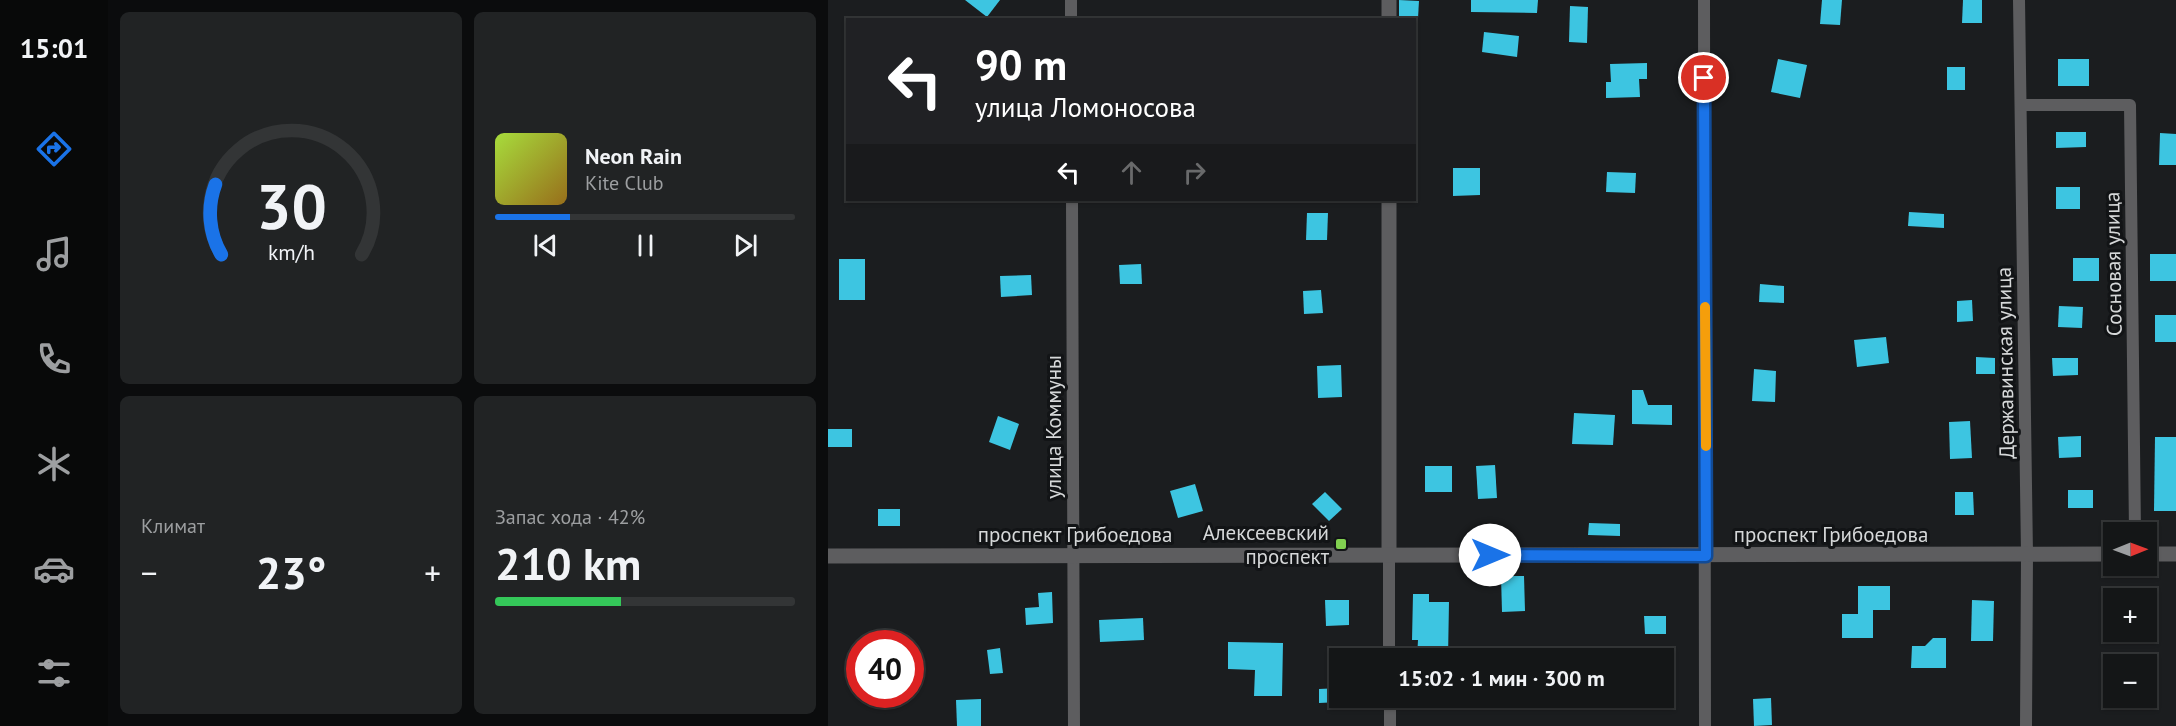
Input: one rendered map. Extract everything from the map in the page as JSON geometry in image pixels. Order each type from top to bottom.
[{"type":"street","points":[[1071,0],[1071,18]]},
{"type":"street","points":[[1389,0],[1389,18]]},
{"type":"street","points":[[1704,0],[1705,726]]},
{"type":"street","name":"Державинская улица","points":[[2019,0],[2027,555],[2026,726]]},
{"type":"street","name":"Сосновая улица","points":[[2021,105],[2130,105],[2135,522]]},
{"type":"street","name":"улица Коммуны","points":[[1072,201],[1074,726]]},
{"type":"street","points":[[1389,201],[1389,648]]},
{"type":"street","name":"проспект Грибоедова","points":[[828,556],[2103,554]]},
{"type":"street","points":[[2157,554],[2176,554]]},
{"type":"street","points":[[1390,708],[1390,726]]},
{"type":"building","points":[[965,0],[1000,0],[987,17]]},
{"type":"building","points":[[1399,0],[1419,1],[1418,18],[1399,17]]},
{"type":"building","points":[[1471,0],[1538,0],[1537,13],[1471,12]]},
{"type":"building","points":[[1822,0],[1842,0],[1840,25],[1820,24]]},
{"type":"building","points":[[1963,0],[1982,0],[1982,23],[1962,23]]},
{"type":"building","points":[[1570,6],[1588,7],[1587,43],[1569,42]]},
{"type":"building","points":[[1484,32],[1519,36],[1517,57],[1482,52]]},
{"type":"building","points":[[1778,59],[1807,65],[1800,98],[1771,92]]},
{"type":"building","points":[[2058,59],[2089,59],[2089,86],[2058,86]]},
{"type":"building","points":[[1647,63],[1647,79],[1639,79],[1640,97],[1606,98],[1606,82],[1611,82],[1610,64]]},
{"type":"building","points":[[1947,67],[1965,67],[1965,90],[1947,90]]},
{"type":"building","points":[[2056,132],[2086,132],[2086,147],[2056,148]]},
{"type":"building","points":[[2160,133],[2176,134],[2176,165],[2159,165]]},
{"type":"building","points":[[1453,168],[1480,168],[1480,195],[1453,196]]},
{"type":"building","points":[[1607,172],[1636,173],[1635,193],[1606,192]]},
{"type":"building","points":[[2056,187],[2080,187],[2080,209],[2056,209]]},
{"type":"building","points":[[1909,212],[1944,214],[1944,228],[1908,226]]},
{"type":"building","points":[[1307,213],[1328,213],[1327,240],[1306,240]]},
{"type":"building","points":[[2150,254],[2176,254],[2176,281],[2150,281]]},
{"type":"building","points":[[2073,258],[2099,258],[2099,281],[2073,281]]},
{"type":"building","points":[[839,259],[865,259],[865,300],[839,300]]},
{"type":"building","points":[[1141,264],[1142,284],[1120,284],[1119,265]]},
{"type":"building","points":[[1031,275],[1032,295],[1001,297],[1000,276]]},
{"type":"building","points":[[1760,284],[1784,286],[1784,303],[1759,302]]},
{"type":"building","points":[[1321,290],[1323,313],[1304,314],[1303,291]]},
{"type":"building","points":[[1972,300],[1973,321],[1957,322],[1957,301]]},
{"type":"building","points":[[2059,306],[2083,307],[2082,328],[2058,327]]},
{"type":"building","points":[[2155,315],[2176,315],[2176,342],[2155,342]]},
{"type":"building","points":[[1886,337],[1889,363],[1857,367],[1854,340]]},
{"type":"building","points":[[1976,357],[1995,358],[1995,374],[1976,374]]},
{"type":"building","points":[[2052,358],[2078,358],[2078,375],[2053,376]]},
{"type":"building","points":[[1341,365],[1342,397],[1318,398],[1317,366]]},
{"type":"building","points":[[1754,369],[1776,371],[1775,402],[1752,401]]},
{"type":"building","points":[[1632,390],[1643,390],[1648,405],[1672,405],[1672,425],[1632,424]]},
{"type":"building","points":[[1574,413],[1615,415],[1613,445],[1572,444]]},
{"type":"building","points":[[998,416],[1019,424],[1010,450],[989,442]]},
{"type":"building","points":[[1970,421],[1972,458],[1950,459],[1949,422]]},
{"type":"building","points":[[828,429],[852,429],[852,447],[828,447]]},
{"type":"building","points":[[2081,436],[2081,457],[2059,458],[2058,437]]},
{"type":"building","points":[[2155,437],[2176,437],[2176,511],[2154,511]]},
{"type":"building","points":[[1495,465],[1497,498],[1478,499],[1476,466]]},
{"type":"building","points":[[1425,466],[1452,466],[1452,492],[1425,492]]},
{"type":"building","points":[[1195,484],[1203,511],[1178,518],[1170,491]]},
{"type":"building","points":[[2068,490],[2093,490],[2093,508],[2068,508]]},
{"type":"building","points":[[1325,492],[1342,509],[1329,521],[1312,504]]},
{"type":"building","points":[[1955,492],[1973,492],[1974,515],[1955,515]]},
{"type":"building","points":[[878,509],[900,509],[900,526],[878,526]]},
{"type":"building","points":[[1589,523],[1620,524],[1620,536],[1588,535]]},
{"type":"building","points":[[1501,576],[1524,576],[1525,611],[1502,612]]},
{"type":"building","points":[[1858,586],[1890,586],[1890,610],[1873,610],[1873,638],[1842,638],[1842,614],[1858,614]]},
{"type":"building","points":[[1052,592],[1053,623],[1026,625],[1025,608],[1039,607],[1038,593]]},
{"type":"building","points":[[1413,594],[1429,594],[1429,602],[1449,602],[1448,648],[1418,648],[1418,640],[1412,640]]},
{"type":"building","points":[[1325,600],[1349,600],[1349,625],[1326,626]]},
{"type":"building","points":[[1972,600],[1994,601],[1993,641],[1971,641]]},
{"type":"building","points":[[1644,616],[1666,616],[1666,634],[1645,634]]},
{"type":"building","points":[[1143,618],[1144,640],[1100,642],[1099,620]]},
{"type":"building","points":[[1933,638],[1946,638],[1946,668],[1911,668],[1912,646],[1925,646]]},
{"type":"building","points":[[1228,642],[1283,643],[1282,696],[1254,696],[1255,670],[1228,669]]},
{"type":"building","points":[[1000,648],[1003,673],[990,674],[987,650]]},
{"type":"building","points":[[1319,689],[1329,689],[1329,703],[1319,703]]},
{"type":"building","points":[[1771,698],[1772,725],[1754,726],[1753,699]]},
{"type":"building","points":[[981,699],[981,726],[957,726],[956,700]]},
{"type":"slow traffic","points":[[1705,307],[1706,446]]},
{"type":"place","name":"Алексеевский проспект","points":[[1341,544]]},
{"type":"route","points":[[1490,555],[1706,556],[1704,78]]}]
